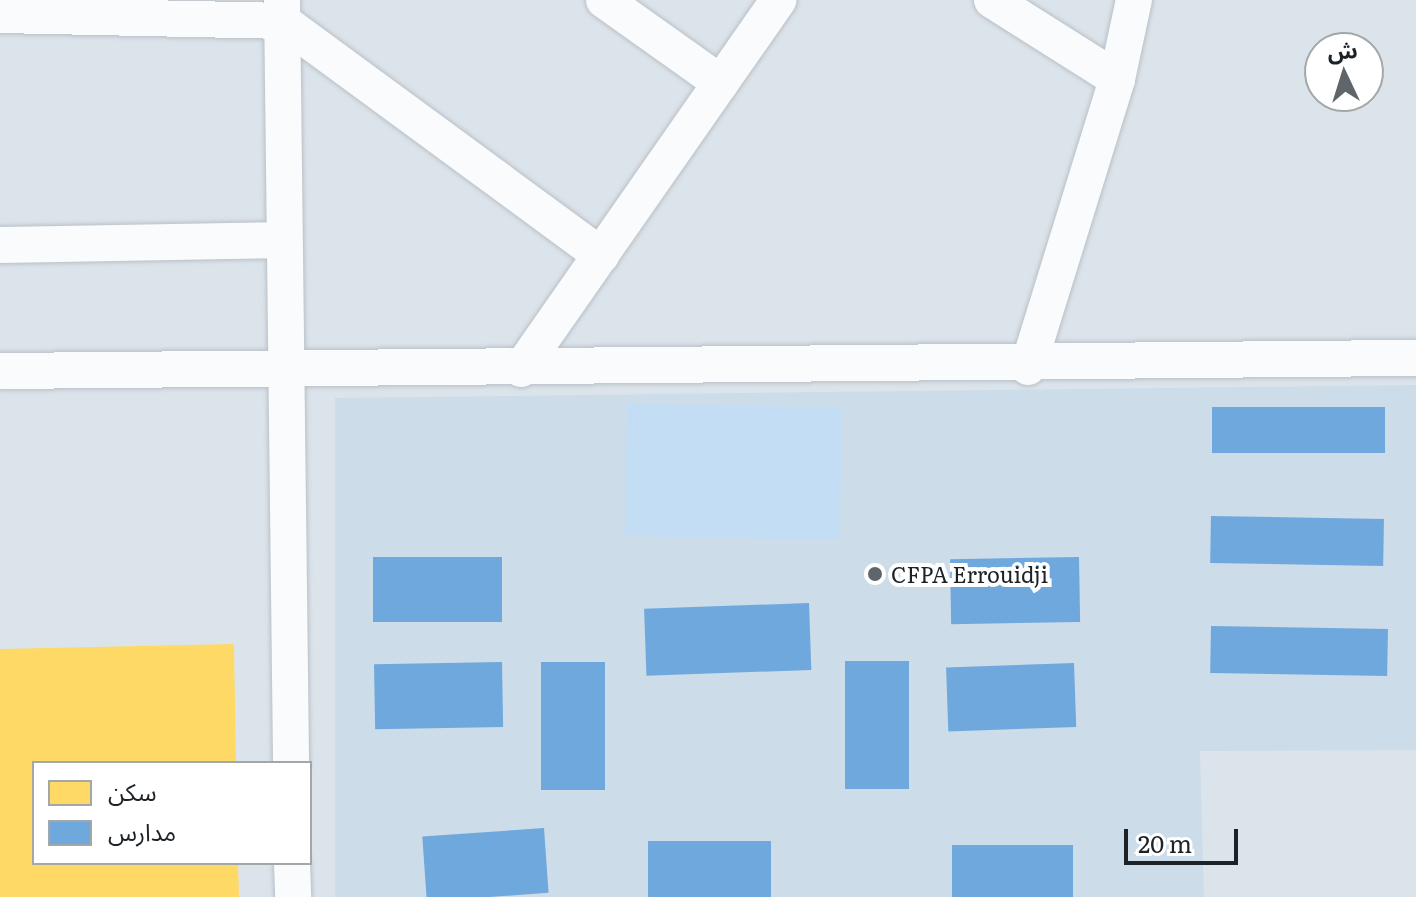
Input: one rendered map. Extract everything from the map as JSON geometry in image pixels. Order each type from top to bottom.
[{"type":"street","points":[[604,0],[721,83]]},
{"type":"street","points":[[521,369],[778,0]]},
{"type":"street","points":[[992,0],[1117,79]]},
{"type":"street","points":[[1028,367],[1117,79],[1134,0]]},
{"type":"street","points":[[0,15],[282,11],[601,255]]},
{"type":"street","points":[[282,11],[283,364],[291,761]]},
{"type":"street","points":[[0,245],[283,240]]},
{"type":"street","points":[[0,371],[283,364],[521,369],[1028,367],[1416,358]]},
{"type":"street","points":[[292,865],[293,897]]},
{"type":"shaded area","name":"CFPA Errouidji","points":[[1416,385],[1416,750],[1200,751],[1204,897],[335,897],[335,398]]},
{"type":"shaded area","points":[[627,404],[842,408],[840,540],[625,536]]},
{"type":"building: سكن","points":[[234,644],[236,761],[32,761],[32,865],[238,865],[239,897],[0,897],[0,649]]},
{"type":"building: مدارس","points":[[1212,407],[1385,407],[1385,453],[1212,453]]},
{"type":"building: مدارس","points":[[1211,516],[1384,519],[1383,566],[1210,563]]},
{"type":"building: مدارس","points":[[373,557],[502,557],[502,622],[373,622]]},
{"type":"building: مدارس","points":[[1079,557],[1080,622],[951,624],[950,559]]},
{"type":"building: مدارس","points":[[809,603],[811,670],[646,676],[644,609]]},
{"type":"building: مدارس","points":[[1211,626],[1388,629],[1387,676],[1210,673]]},
{"type":"building: مدارس","points":[[845,661],[909,661],[909,789],[845,789]]},
{"type":"building: مدارس","points":[[502,662],[503,727],[375,729],[374,664]]},
{"type":"building: مدارس","points":[[541,662],[605,662],[605,790],[541,790]]},
{"type":"building: مدارس","points":[[1074,663],[1076,727],[948,731],[946,667]]},
{"type":"building: مدارس","points":[[544,828],[549,893],[427,897],[422,837]]},
{"type":"building: مدارس","points":[[648,841],[771,841],[771,897],[648,897]]},
{"type":"building: مدارس","points":[[952,845],[1073,845],[1073,897],[952,897]]},
{"type":"place","name":"CFPA Errouidji","points":[[875,574]]}]
